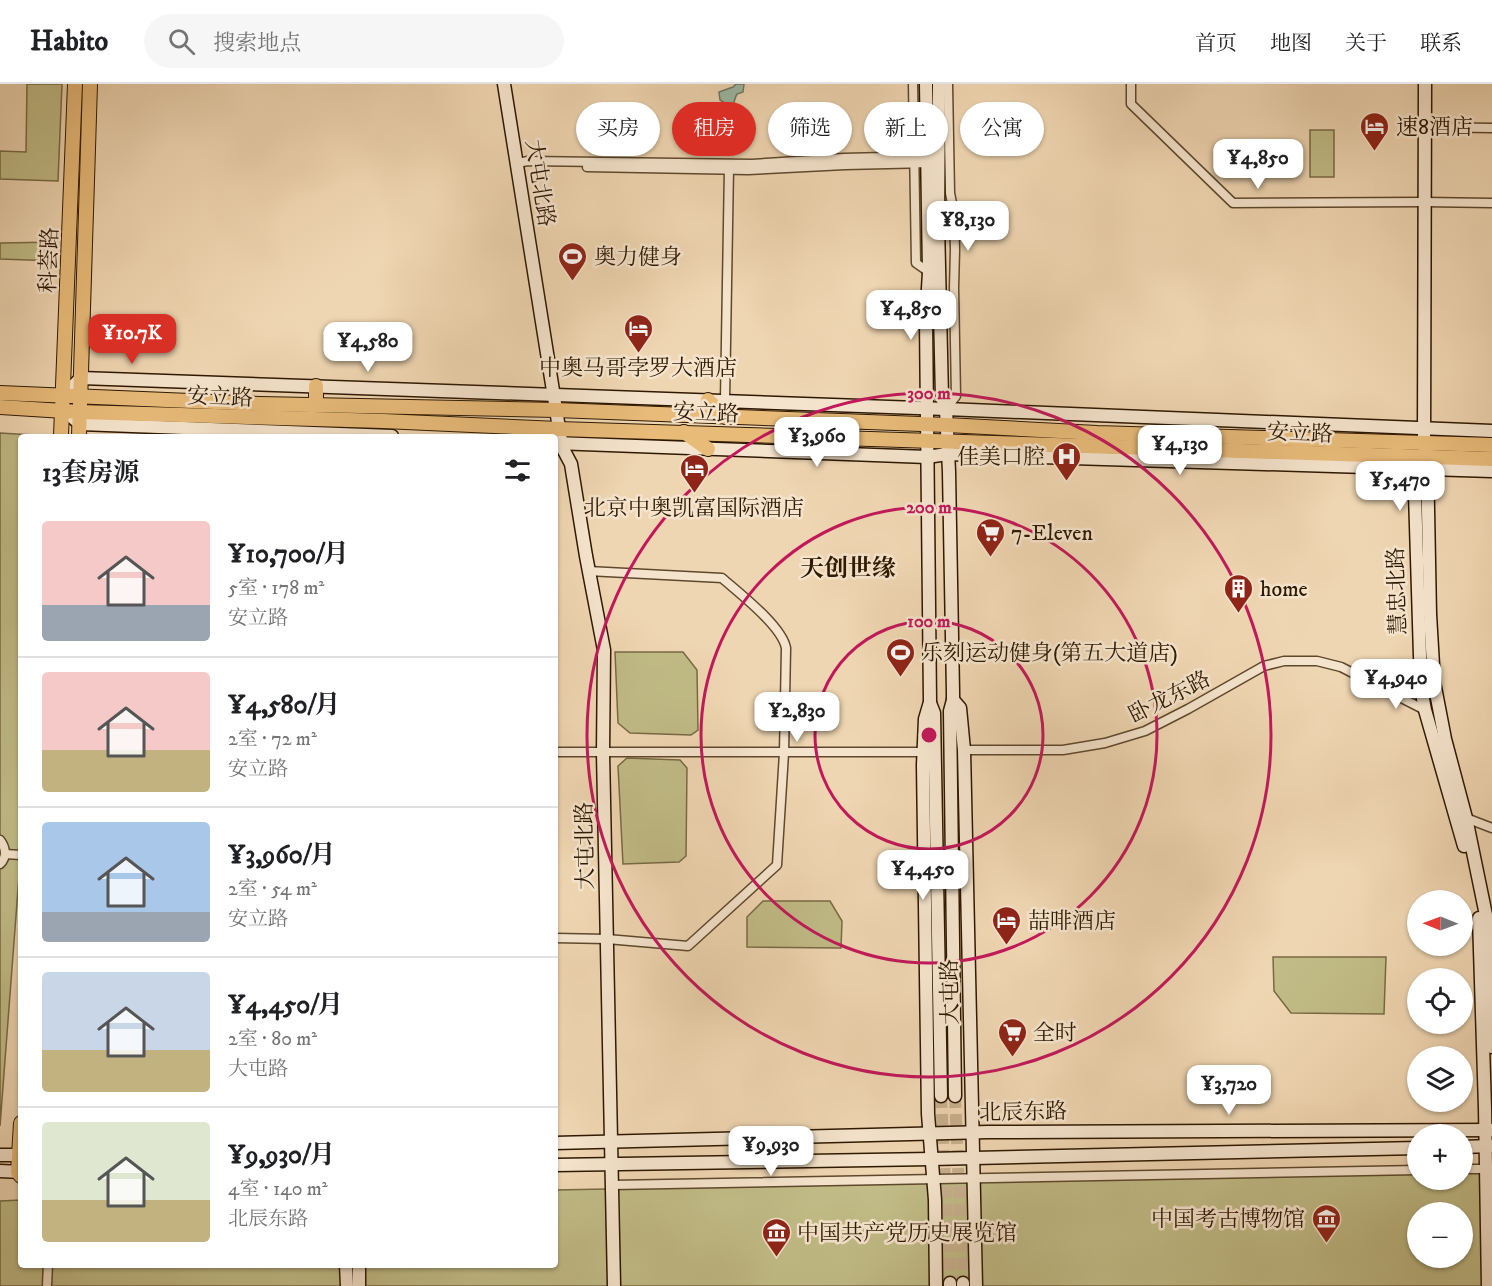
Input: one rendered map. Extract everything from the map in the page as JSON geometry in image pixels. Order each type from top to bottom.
[{"type":"main road","name":"科荟路","points":[[62,434],[75,84]]},
{"type":"main road","name":"科荟路","points":[[80,424],[90,84]]},
{"type":"main road","points":[[316,386],[316,405]]},
{"type":"main road","name":"安立路","points":[[0,393],[316,405],[556,410],[1097,433],[1424,436],[1492,445]]},
{"type":"main road","points":[[708,400],[726,417]]},
{"type":"main road","name":"安立路","points":[[0,407],[63,409],[80,424],[383,421],[559,429],[927,440],[947,447],[1421,463],[1492,459]]},
{"type":"main road","points":[[684,432],[708,449]]},
{"type":"street","name":"大屯北路","points":[[504,84],[554,395],[559,429],[558,443],[571,464],[588,571],[604,650],[603,753],[614,1286]]},
{"type":"street","points":[[913,84],[916,263],[929,272]]},
{"type":"street","name":"大屯路","points":[[926,84],[938,224],[942,397],[946,409],[950,472],[953,700],[950,721],[955,1096]]},
{"type":"street","name":"大屯路","points":[[936,1286],[933,1180],[929,1133],[923,752],[925,719],[930,702],[926,321],[932,161],[939,84]]},
{"type":"street","points":[[946,409],[956,396],[954,213],[950,193],[948,84]]},
{"type":"street","points":[[1131,84],[1131,104],[1233,203],[1492,203]]},
{"type":"street","points":[[1425,84],[1424,436],[1421,463],[1492,471]]},
{"type":"street","points":[[1425,127],[1492,128]]},
{"type":"street","points":[[517,163],[528,166],[730,166],[932,161]]},
{"type":"street","points":[[725,400],[730,166]]},
{"type":"street","points":[[64,395],[81,378]]},
{"type":"street","name":"安立路","points":[[81,378],[927,408],[1424,436]]},
{"type":"street","name":"安立路","points":[[80,424],[340,434]]},
{"type":"street","points":[[1424,436],[1492,431]]},
{"type":"street","name":"安立路","points":[[558,443],[927,457],[947,447]]},
{"type":"street","name":"慧忠北路","points":[[1421,463],[1421,688],[1425,710],[1463,841],[1478,917],[1489,1130],[1488,1286]]},
{"type":"street","name":"慧忠北路","points":[[1421,463],[1434,682],[1444,738],[1490,920],[1492,1047]]},
{"type":"street","points":[[558,938],[607,939],[688,946],[777,865],[784,753],[785,640],[782,635],[722,578],[588,571]]},
{"type":"street","name":"卧龙东路","points":[[964,750],[1063,750],[1105,743],[1145,731],[1264,666],[1284,661],[1317,661],[1336,665],[1352,671],[1425,710]]},
{"type":"street","name":"卧龙东路","points":[[1380,686],[1396,691],[1421,688]]},
{"type":"street","name":"大屯路","points":[[953,700],[960,708],[964,750],[976,1286]]},
{"type":"street","name":"大屯路","points":[[930,702],[934,713],[941,1096]]},
{"type":"street","points":[[558,752],[923,752]]},
{"type":"street","points":[[1466,818],[1492,828]]},
{"type":"street","points":[[0,840],[5,854],[0,864]]},
{"type":"street","points":[[5,854],[18,855]]},
{"type":"street","name":"北辰东路","points":[[558,1143],[972,1132],[1489,1130]]},
{"type":"street","points":[[1473,1147],[1488,1146]]},
{"type":"street","name":"北辰东路","points":[[558,1165],[1407,1148]]},
{"type":"street","points":[[0,1155],[18,1155]]},
{"type":"street","points":[[1473,1169],[1489,1169]]},
{"type":"street","points":[[612,1185],[1407,1170]]},
{"type":"street","points":[[0,1171],[18,1173]]},
{"type":"street","points":[[47,1286],[48,1268]]},
{"type":"street","points":[[346,1268],[347,1286]]},
{"type":"street","points":[[359,1268],[359,1286]]},
{"type":"shaded area","points":[[27,84],[62,84],[58,181],[0,179],[0,151],[26,152]]},
{"type":"shaded area","points":[[736,84],[744,84],[743,92],[737,94],[734,102],[720,100],[719,92]]},
{"type":"shaded area","points":[[1310,130],[1334,130],[1334,177],[1310,177]]},
{"type":"shaded area","points":[[57,242],[56,261],[0,259],[0,243]]},
{"type":"shaded area","points":[[0,433],[18,434],[18,889],[0,1126]]},
{"type":"shaded area","points":[[615,652],[683,652],[697,670],[698,730],[691,735],[630,733],[618,723]]},
{"type":"shaded area","points":[[627,758],[680,760],[687,768],[686,856],[679,862],[623,864],[618,766]]},
{"type":"shaded area","points":[[763,901],[830,901],[842,921],[841,948],[747,947],[747,917]]},
{"type":"shaded area","points":[[1273,957],[1386,957],[1384,1014],[1291,1013],[1274,991]]},
{"type":"shaded area","points":[[1492,1171],[1492,1286],[0,1286],[0,1201],[18,1200],[18,1268],[558,1268],[558,1190],[1407,1173],[1407,1190],[1473,1190],[1473,1172]]},
{"type":"tunnel","points":[[941,1096],[950,1283]]},
{"type":"tunnel","points":[[955,1096],[963,1283]]},
{"type":"place","name":"速8酒店","points":[[1375,152]]},
{"type":"place","name":"奥力健身","points":[[573,282]]},
{"type":"place","name":"中奥马哥孛罗大酒店","points":[[638,354]]},
{"type":"place","name":"佳美口腔","points":[[1066,482]]},
{"type":"place","name":"北京中奥凯富国际酒店","points":[[694,494]]},
{"type":"place","name":"7-Eleven","points":[[990,558]]},
{"type":"place","name":"home","points":[[1239,614]]},
{"type":"place","name":"乐刻运动健身(第五大道店)","points":[[900,678]]},
{"type":"place","name":"喆啡酒店","points":[[1007,946]]},
{"type":"place","name":"全时","points":[[1012,1058]]},
{"type":"place","name":"中国考古博物馆","points":[[1326,1244]]},
{"type":"place","name":"中国共产党历史展览馆","points":[[776,1258]]},
{"type":"district","name":"天创世缘","points":[[848,568]]}]
